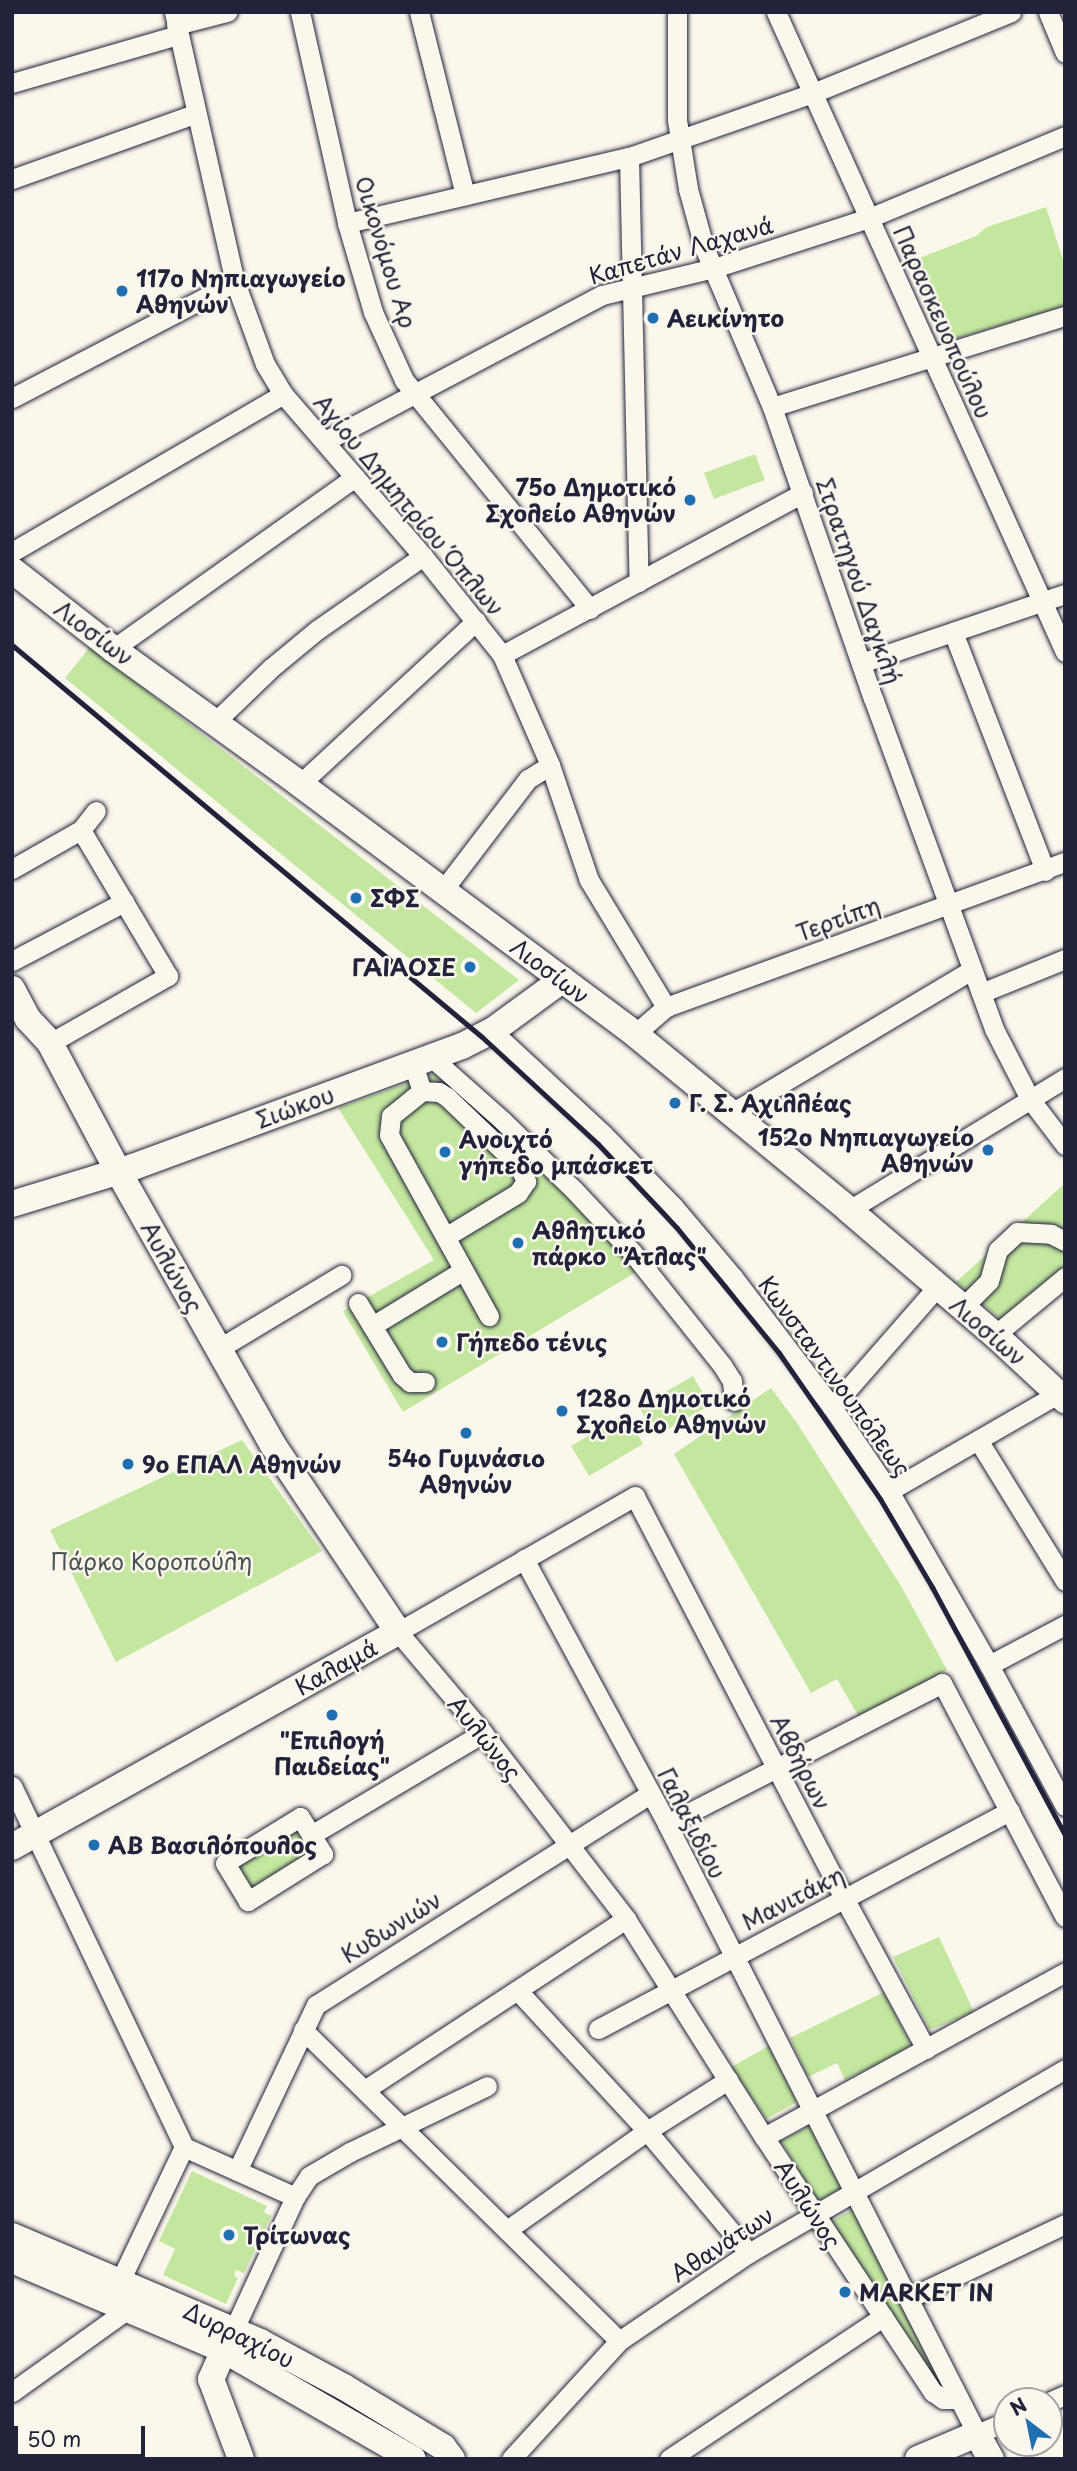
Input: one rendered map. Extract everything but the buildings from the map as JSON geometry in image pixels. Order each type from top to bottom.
[{"type":"main road","name":"Λιοσίων","points":[[12,570],[113,649],[300,784],[635,1034],[849,1210],[995,1335],[1063,1398]]},
{"type":"main road","name":"Αυλώνος","points":[[12,969],[28,982],[43,1010],[50,1043]]},
{"type":"main road","name":"Σιώκου","points":[[12,1204],[118,1171],[422,1060],[492,1031],[562,980]]},
{"type":"main road","name":"Αυλώνος","points":[[12,989],[28,1019],[50,1043],[118,1171],[273,1445],[398,1632]]},
{"type":"main road","name":"Καλαμά","points":[[24,1841],[398,1632]]},
{"type":"main road","name":"Δυρραχίου","points":[[12,2236],[120,2281],[228,2340],[413,2459]]},
{"type":"main road","name":"Δυρραχίου","points":[[12,2260],[128,2309],[228,2340],[344,2387],[443,2447],[452,2459]]},
{"type":"main road","points":[[228,2340],[211,2379],[241,2459]]},
{"type":"main road","name":"Αυλώνος","points":[[977,2434],[991,2459]]},
{"type":"main road","points":[[918,2459],[977,2434]]},
{"type":"street","points":[[12,83],[176,24],[227,12]]},
{"type":"street","name":"Οικονόμου Αρ","points":[[300,12],[348,223],[373,312],[412,392],[590,608]]},
{"type":"street","points":[[419,12],[465,195]]},
{"type":"street","name":"Στρατηγού Δαγκλή","points":[[677,12],[679,141],[688,189],[714,268],[772,407],[947,905],[999,1041],[1030,1099],[1065,1145]]},
{"type":"street","name":"Παρασκευοπούλου","points":[[776,12],[1065,652]]},
{"type":"street","points":[[348,223],[629,157],[813,93],[1011,12]]},
{"type":"street","points":[[1048,12],[1065,52]]},
{"type":"street","name":"Αγίου Δημητρίου Όπλων","points":[[176,24],[235,282],[257,346],[283,394],[423,556],[502,655],[550,765],[589,880],[666,1007]]},
{"type":"street","points":[[12,179],[195,114]]},
{"type":"street","name":"Καπετάν Λαχανά","points":[[324,441],[412,392],[602,295],[714,268],[869,218],[1065,136]]},
{"type":"street","points":[[629,157],[639,582]]},
{"type":"street","points":[[12,398],[235,282]]},
{"type":"street","points":[[772,407],[1065,316]]},
{"type":"street","points":[[12,552],[283,394]]},
{"type":"street","points":[[113,649],[355,477]]},
{"type":"street","points":[[502,655],[803,493]]},
{"type":"street","points":[[215,722],[271,668],[317,630],[423,556]]},
{"type":"street","points":[[861,663],[1065,594]]},
{"type":"street","points":[[300,784],[477,621]]},
{"type":"street","points":[[953,632],[1045,871]]},
{"type":"street","points":[[443,890],[528,779],[550,765]]},
{"type":"street","points":[[12,869],[81,830],[96,811]]},
{"type":"street","points":[[50,1043],[168,976],[81,830]]},
{"type":"street","name":"Τερτίπη","points":[[635,1034],[666,1007],[1065,862]]},
{"type":"street","points":[[12,961],[124,902]]},
{"type":"street","points":[[981,993],[1065,958]]},
{"type":"street","points":[[730,1114],[972,970]]},
{"type":"street","name":"Κωνσταντινουπόλεως","points":[[492,1031],[603,1134],[673,1206],[733,1277],[832,1407],[889,1491],[989,1665],[1065,1806]]},
{"type":"street","points":[[422,1060],[422,1091]]},
{"type":"street","points":[[422,1060],[512,1129],[632,1252],[722,1365],[732,1381],[734,1401]]},
{"type":"street","points":[[849,1210],[1065,1077]]},
{"type":"street","points":[[447,1236],[519,1193],[526,1181],[519,1166],[447,1097],[439,1092],[422,1091],[391,1116],[389,1135],[489,1316]]},
{"type":"street","points":[[962,1307],[989,1281],[998,1250],[1017,1232],[1051,1234],[1065,1241]]},
{"type":"street","points":[[372,1326],[462,1271]]},
{"type":"street","points":[[218,1349],[341,1275]]},
{"type":"street","points":[[995,1335],[1065,1277]]},
{"type":"street","points":[[832,1407],[937,1287]]},
{"type":"street","points":[[358,1303],[402,1375],[410,1382],[425,1382]]},
{"type":"street","points":[[889,1491],[978,1440],[1063,1398]]},
{"type":"street","points":[[978,1440],[1065,1580]]},
{"type":"street","name":"Καλαμά","points":[[398,1632],[635,1496]]},
{"type":"street","name":"Αβδήρων","points":[[635,1496],[845,1900],[926,2049]]},
{"type":"street","name":"Γαλαξιδίου","points":[[524,1559],[667,1824],[811,2112]]},
{"type":"street","points":[[989,1665],[1065,1625]]},
{"type":"street","name":"Αυλώνος","points":[[398,1632],[483,1733],[626,1919],[727,2080],[933,2392],[943,2399],[959,2399]]},
{"type":"street","points":[[667,1824],[942,1683],[1065,1917]]},
{"type":"street","points":[[311,1835],[483,1733]]},
{"type":"street","points":[[12,1786],[24,1841],[184,2147],[295,2197]]},
{"type":"street","name":"Κυδωνιών","points":[[237,2171],[316,2004],[650,1794]]},
{"type":"street","name":"Μανιτάκη","points":[[598,2029],[1010,1811]]},
{"type":"street","points":[[300,1817],[311,1835],[323,1854],[247,1901],[225,1863],[300,1817]]},
{"type":"street","points":[[366,2089],[626,1919]]},
{"type":"street","points":[[764,2137],[1065,1972]]},
{"type":"street","points":[[518,1991],[647,2131],[749,2253]]},
{"type":"street","points":[[303,2030],[366,2089],[620,2342]]},
{"type":"street","name":"Αθανάτων","points":[[511,2459],[620,2342],[749,2253],[814,2213],[1065,2069]]},
{"type":"street","points":[[507,2230],[647,2131],[727,2080]]},
{"type":"street","points":[[228,2340],[295,2197],[309,2176],[486,2086]]},
{"type":"street","name":"Αυλώνος","points":[[811,2112],[977,2434]]},
{"type":"street","points":[[120,2281],[184,2147]]},
{"type":"street","points":[[909,2298],[1065,2224]]},
{"type":"street","points":[[12,2392],[128,2309]]},
{"type":"street","points":[[669,2459],[883,2317]]},
{"type":"street","points":[[977,2434],[993,2427]]},
{"type":"green space","points":[[1046,207],[1065,266],[1065,306],[948,341],[912,261],[976,236],[987,227]]},
{"type":"green space","points":[[755,454],[765,480],[714,499],[704,473]]},
{"type":"green space","points":[[90,647],[519,980],[476,1013],[65,678]]},
{"type":"green space","name":"Αθλητικό πάρκο \"Άτλας\"","points":[[438,1072],[598,1225],[638,1271],[403,1412],[343,1311],[434,1260],[338,1108]]},
{"type":"green space","points":[[1064,1184],[1065,1269],[1002,1320],[956,1282]]},
{"type":"green space","points":[[693,1376],[710,1405],[656,1436],[639,1407]]},
{"type":"green space","points":[[771,1388],[797,1423],[901,1586],[947,1670],[859,1717],[837,1679],[811,1693],[674,1454]]},
{"type":"green space","points":[[626,1414],[643,1444],[589,1476],[571,1446]]},
{"type":"green space","name":"Πάρκο Κοροπούλη","points":[[242,1440],[322,1551],[116,1662],[50,1530]]},
{"type":"green space","points":[[296,1829],[311,1853],[251,1891],[236,1866]]},
{"type":"green space","points":[[939,1937],[974,2012],[930,2030],[893,1957]]},
{"type":"green space","points":[[884,1992],[910,2043],[907,2050],[845,2080],[837,2063],[808,2077],[790,2038]]},
{"type":"green space","points":[[769,2046],[797,2102],[766,2119],[731,2067]]},
{"type":"green space","points":[[810,2126],[845,2187],[817,2202],[781,2141]]},
{"type":"green space","points":[[192,2171],[267,2206],[264,2212],[271,2216],[244,2273],[236,2270],[234,2276],[238,2278],[226,2304],[163,2275],[175,2249],[159,2241]]},
{"type":"green space","points":[[853,2209],[943,2384],[940,2385],[827,2224]]},
{"type":"railway","points":[[12,645],[482,1037],[598,1144],[677,1228],[779,1353],[880,1499],[932,1587],[1065,1835]]},
{"type":"place","name":"117ο Νηπιαγωγείο Αθηνών","points":[[122,291]]},
{"type":"place","name":"Αεικίνητο","points":[[653,318]]},
{"type":"place","name":"75ο Δημοτικό Σχολείο Αθηνών","points":[[690,500]]},
{"type":"place","name":"ΣΦΣ","points":[[356,898]]},
{"type":"place","name":"ΓΑΙΑΟΣΕ","points":[[470,967]]},
{"type":"place","name":"Γ. Σ. Αχιλλέας","points":[[675,1103]]},
{"type":"place","name":"152ο Νηπιαγωγείο Αθηνών","points":[[988,1150]]},
{"type":"place","name":"Ανοιχτό γήπεδο μπάσκετ","points":[[445,1152]]},
{"type":"place","name":"Αθλητικό πάρκο \"Άτλας\"","points":[[518,1243]]},
{"type":"place","name":"Γήπεδο τένις","points":[[442,1342]]},
{"type":"place","name":"128ο Δημοτικό Σχολείο Αθηνών","points":[[562,1411]]},
{"type":"place","name":"54ο Γυμνάσιο Αθηνών","points":[[466,1433]]},
{"type":"place","name":"9ο ΕΠΑΛ Αθηνών","points":[[128,1464]]},
{"type":"place","name":"\"Επιλογή Παιδείας\"","points":[[332,1715]]},
{"type":"place","name":"ΑΒ Βασιλόπουλος","points":[[94,1845]]},
{"type":"place","name":"Τρίτωνας","points":[[229,2235]]},
{"type":"place","name":"MARKET IN","points":[[845,2292]]}]
